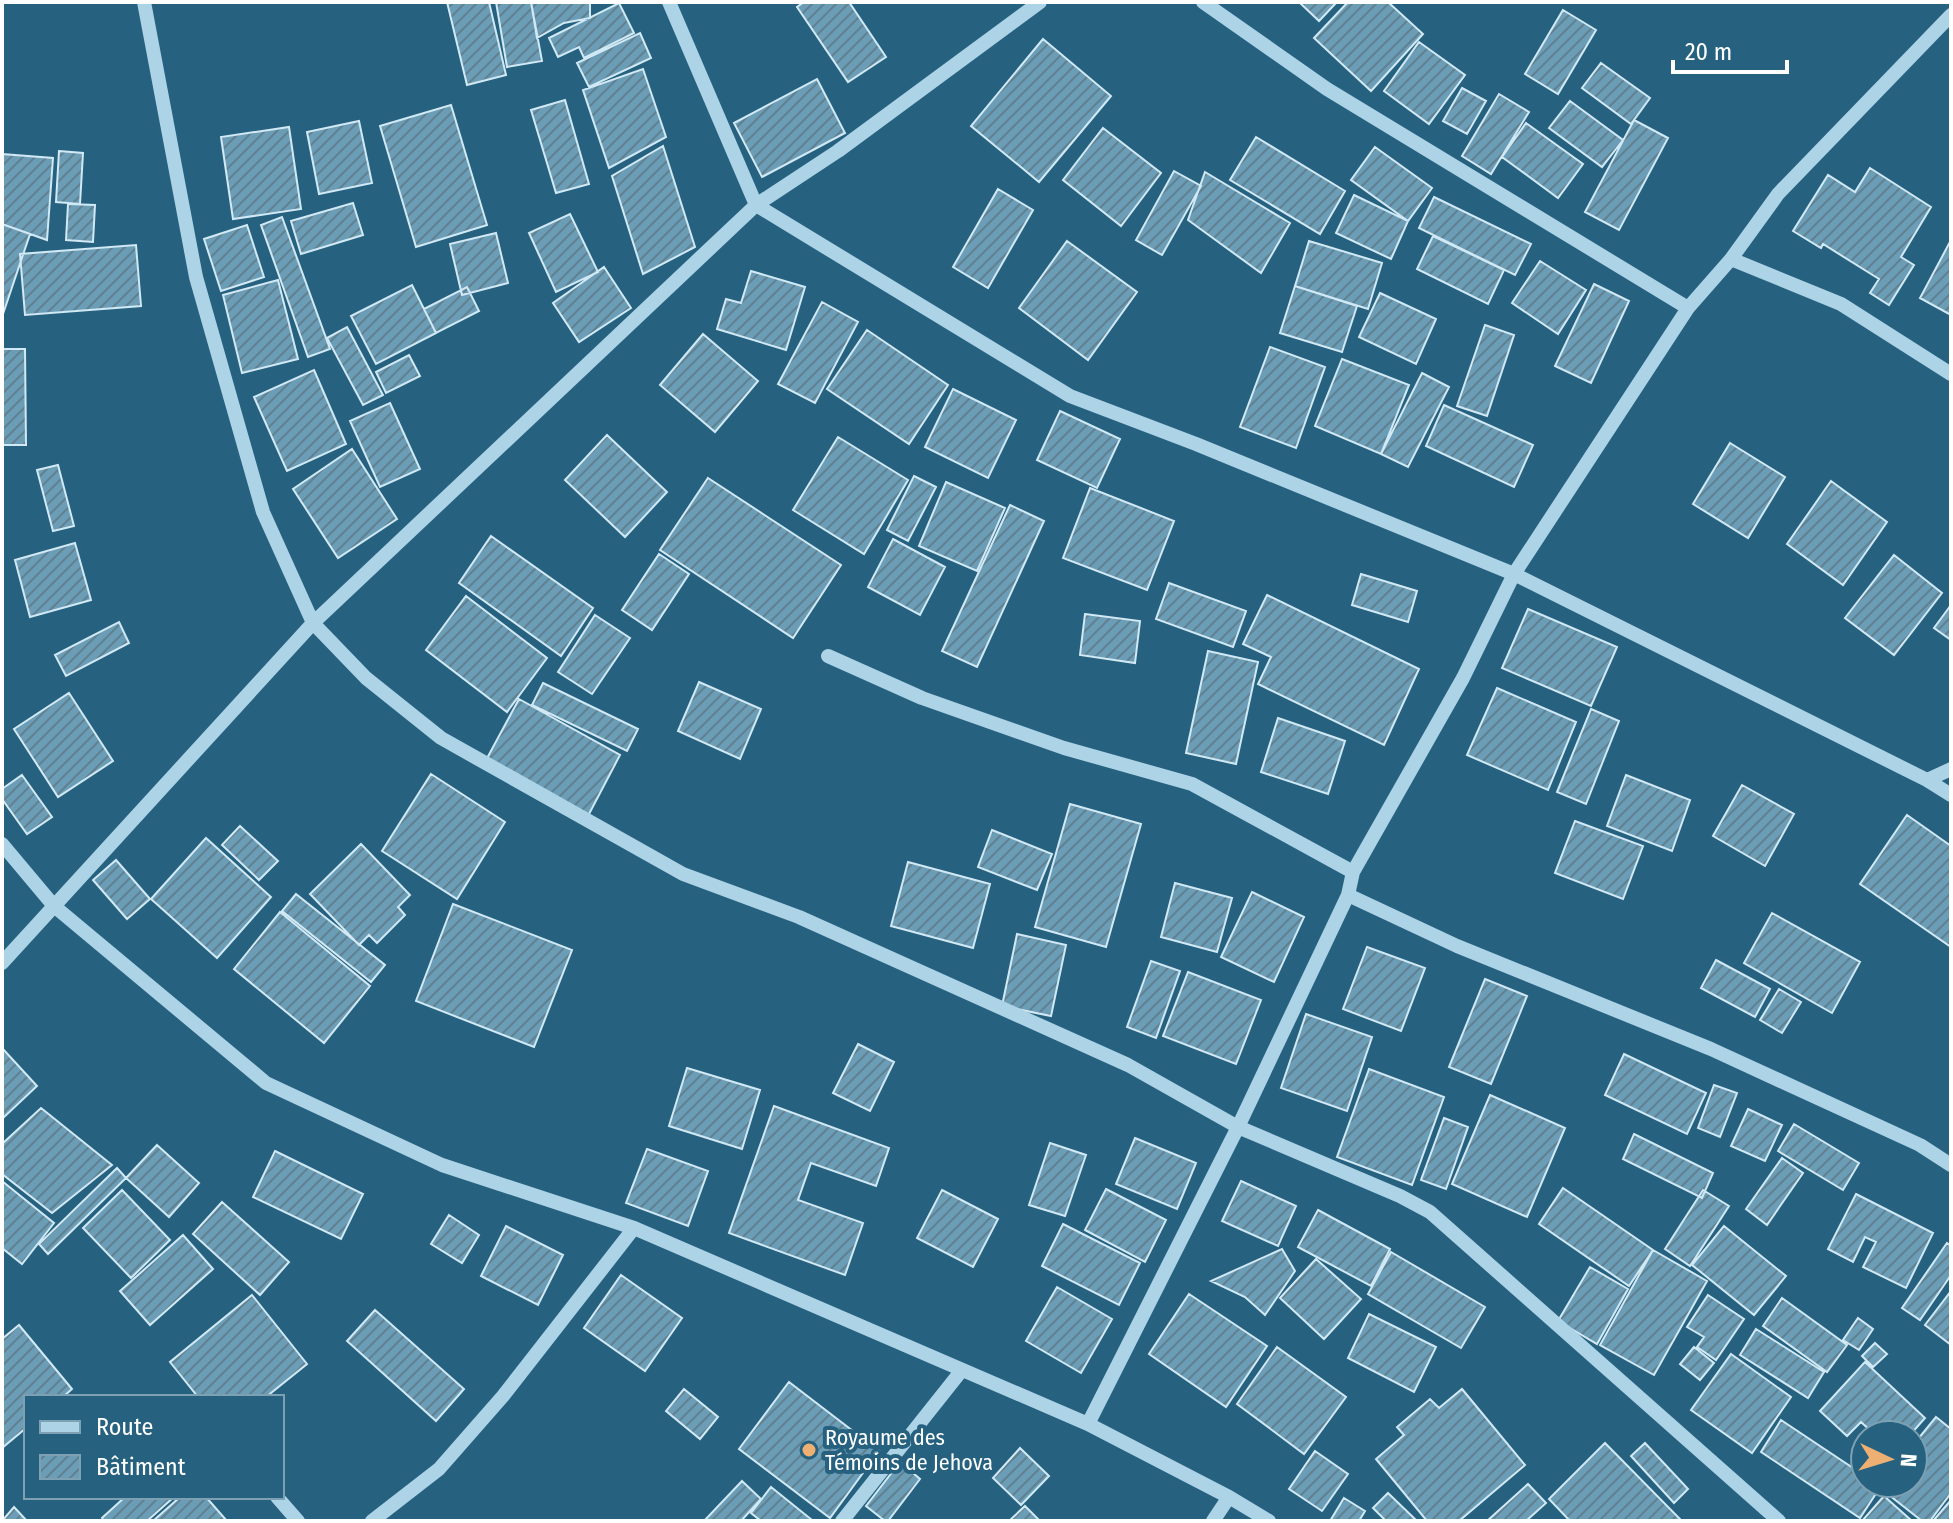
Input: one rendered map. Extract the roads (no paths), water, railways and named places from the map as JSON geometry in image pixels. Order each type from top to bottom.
[{"type":"street","points":[[144,2],[196,277],[263,512],[313,623],[366,678],[441,738],[683,874],[799,917],[1128,1065],[1238,1127],[1400,1196],[1430,1212],[1779,1521]]},
{"type":"street","points":[[669,2],[756,205],[1070,396],[1514,574],[1927,780],[1951,795]]},
{"type":"street","points":[[2,963],[313,623],[756,205],[838,151],[1040,2]]},
{"type":"street","points":[[1203,2],[1327,89],[1688,308]]},
{"type":"street","points":[[1088,1424],[1238,1127],[1348,895],[1353,872],[1463,678],[1514,574],[1688,308],[1731,259],[1778,194],[1951,15]]},
{"type":"street","points":[[1731,259],[1841,304],[1951,374]]},
{"type":"street","points":[[828,656],[922,698],[1064,748],[1192,784],[1353,872]]},
{"type":"street","points":[[1927,780],[1951,769]]},
{"type":"street","points":[[2,844],[54,906],[266,1083],[442,1165],[634,1228],[1088,1424],[1269,1521]]},
{"type":"street","points":[[1348,895],[1457,946],[1711,1049],[1920,1145],[1951,1165]]},
{"type":"street","points":[[372,1521],[439,1469],[503,1396],[634,1228]]},
{"type":"street","points":[[842,1521],[962,1370]]},
{"type":"street","points":[[1213,1521],[1229,1497]]},
{"type":"street","points":[[279,1499],[298,1521]]},
{"type":"place","name":"Royaume des Témoins de Jehova","points":[[809,1450]]}]
